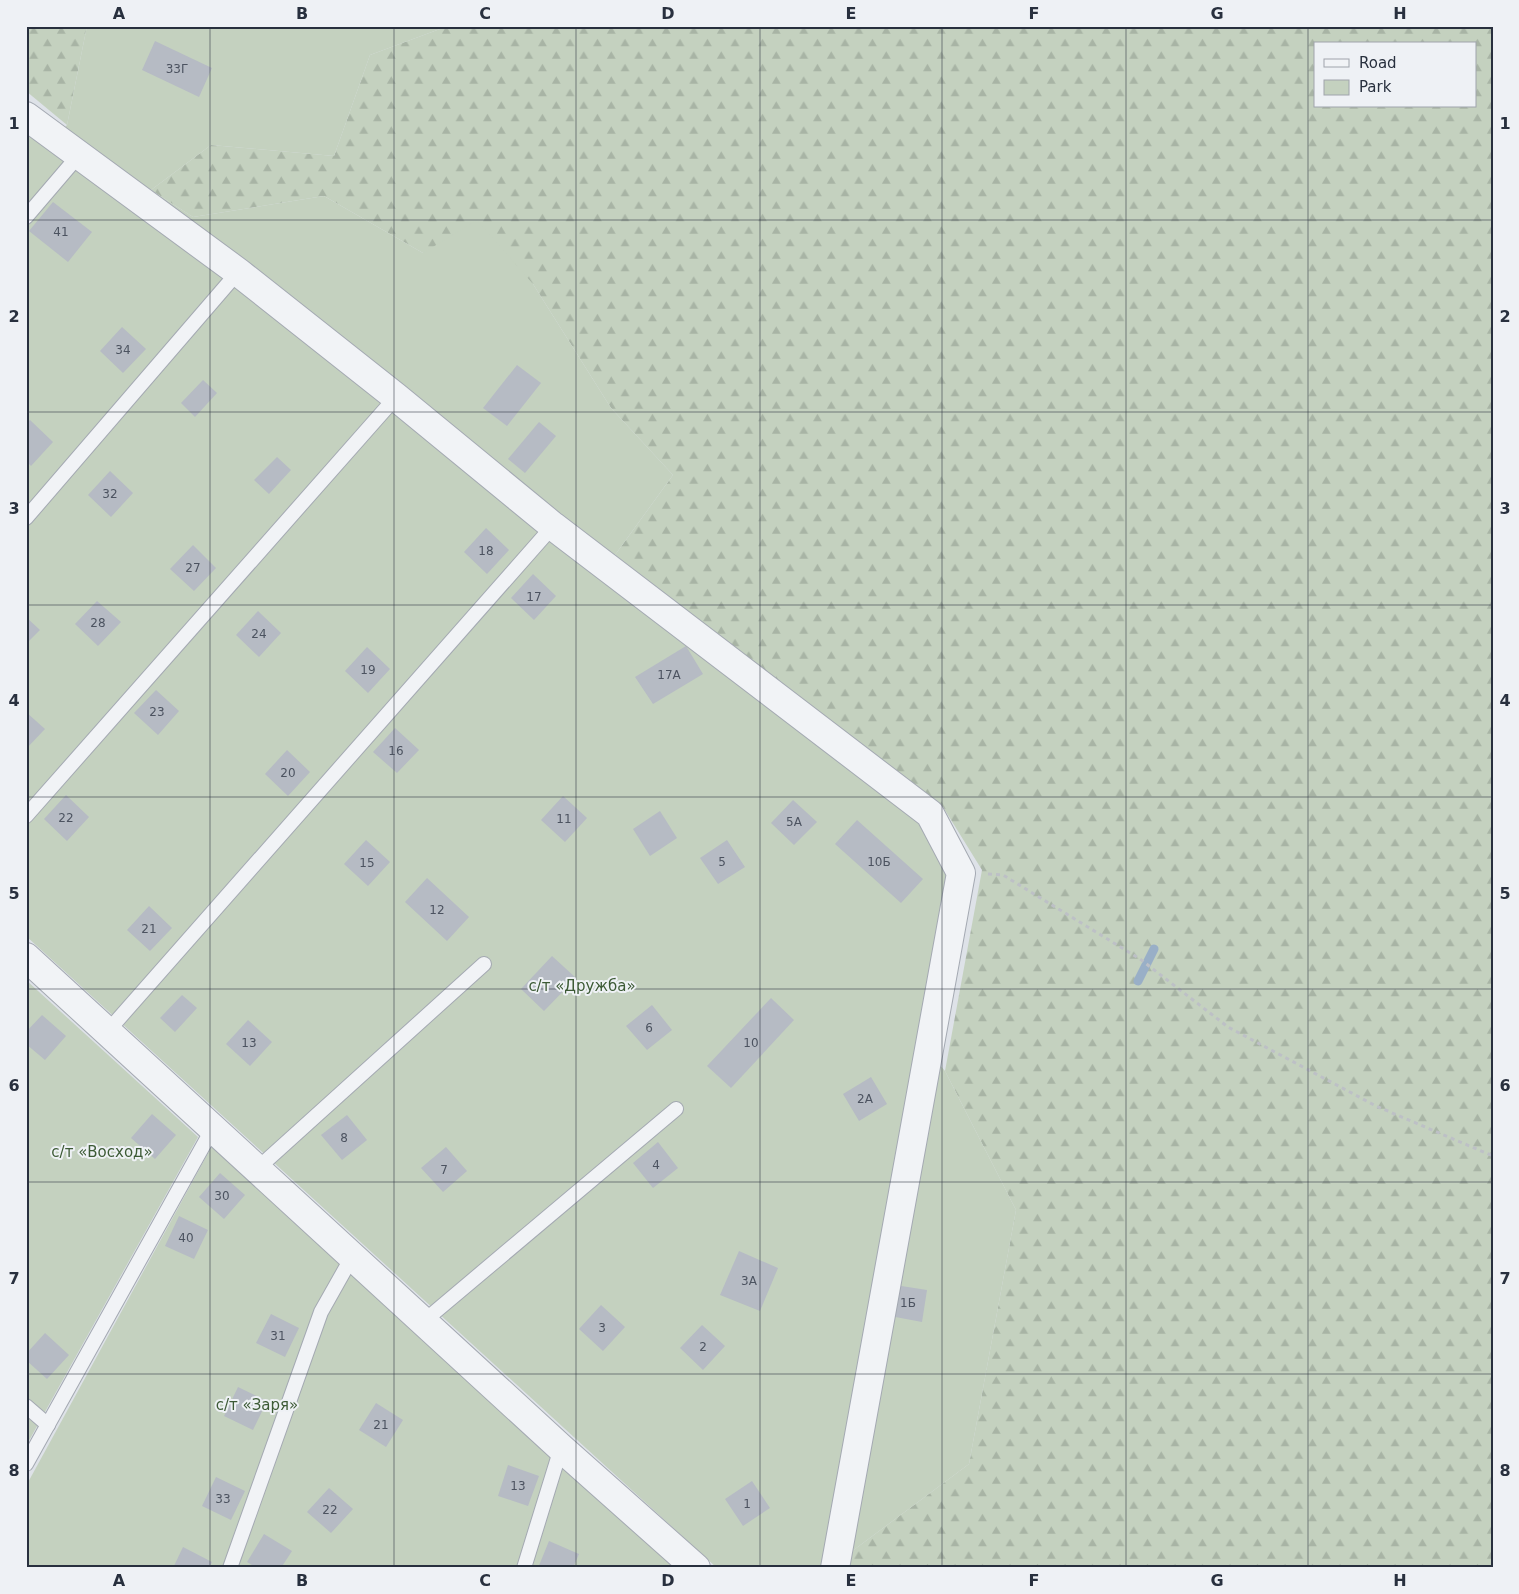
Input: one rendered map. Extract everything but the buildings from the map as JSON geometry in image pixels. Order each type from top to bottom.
[{"type":"street","points":[[26,116],[238,272],[396,397],[553,526],[930,814],[961,874],[835,1568]]},
{"type":"street","points":[[26,958],[561,1448],[696,1568]]},
{"type":"lane","points":[[26,217],[79,155]]},
{"type":"lane","points":[[26,518],[238,272]]},
{"type":"lane","points":[[26,816],[396,397]]},
{"type":"lane","points":[[107,1032],[553,526]]},
{"type":"lane","points":[[257,1169],[484,964]]},
{"type":"lane","points":[[423,1322],[676,1108]]},
{"type":"lane","points":[[26,1464],[213,1128]]},
{"type":"lane","points":[[230,1568],[321,1312],[352,1257]]},
{"type":"lane","points":[[26,1406],[48,1426]]},
{"type":"lane","points":[[524,1568],[561,1448]]},
{"type":"path","points":[[961,874],[1003,875],[1154,968],[1228,1027],[1376,1106],[1493,1156]]},
{"type":"green space","points":[[26,26],[87,26],[67,125],[26,91]]},
{"type":"green space","name":"с/т «Дружба»","points":[[87,26],[448,26],[370,55],[334,156],[211,145],[151,190],[193,217],[324,196],[423,253],[477,220],[533,284],[611,408],[673,475],[615,555],[593,570],[921,818],[950,879],[917,1038],[945,1071],[1016,1210],[969,1464],[851,1552],[825,1549],[821,1568],[717,1568],[26,936],[26,131],[47,147],[67,125]]},
{"type":"green space","points":[[448,26],[1493,26],[1493,1568],[848,1568],[851,1552],[969,1464],[1016,1210],[945,1071],[982,870],[943,807],[615,555],[673,475],[611,408],[533,284],[423,253],[324,196],[193,217],[151,190],[211,145],[334,156],[370,55]]},
{"type":"green space","name":"с/т «Восход»","points":[[26,980],[198,1137],[26,1446]]},
{"type":"green space","name":"с/т «Заря»","points":[[212,1146],[680,1568],[26,1568],[26,1486]]},
{"type":"waterway","points":[[1138,981],[1154,949]]}]
